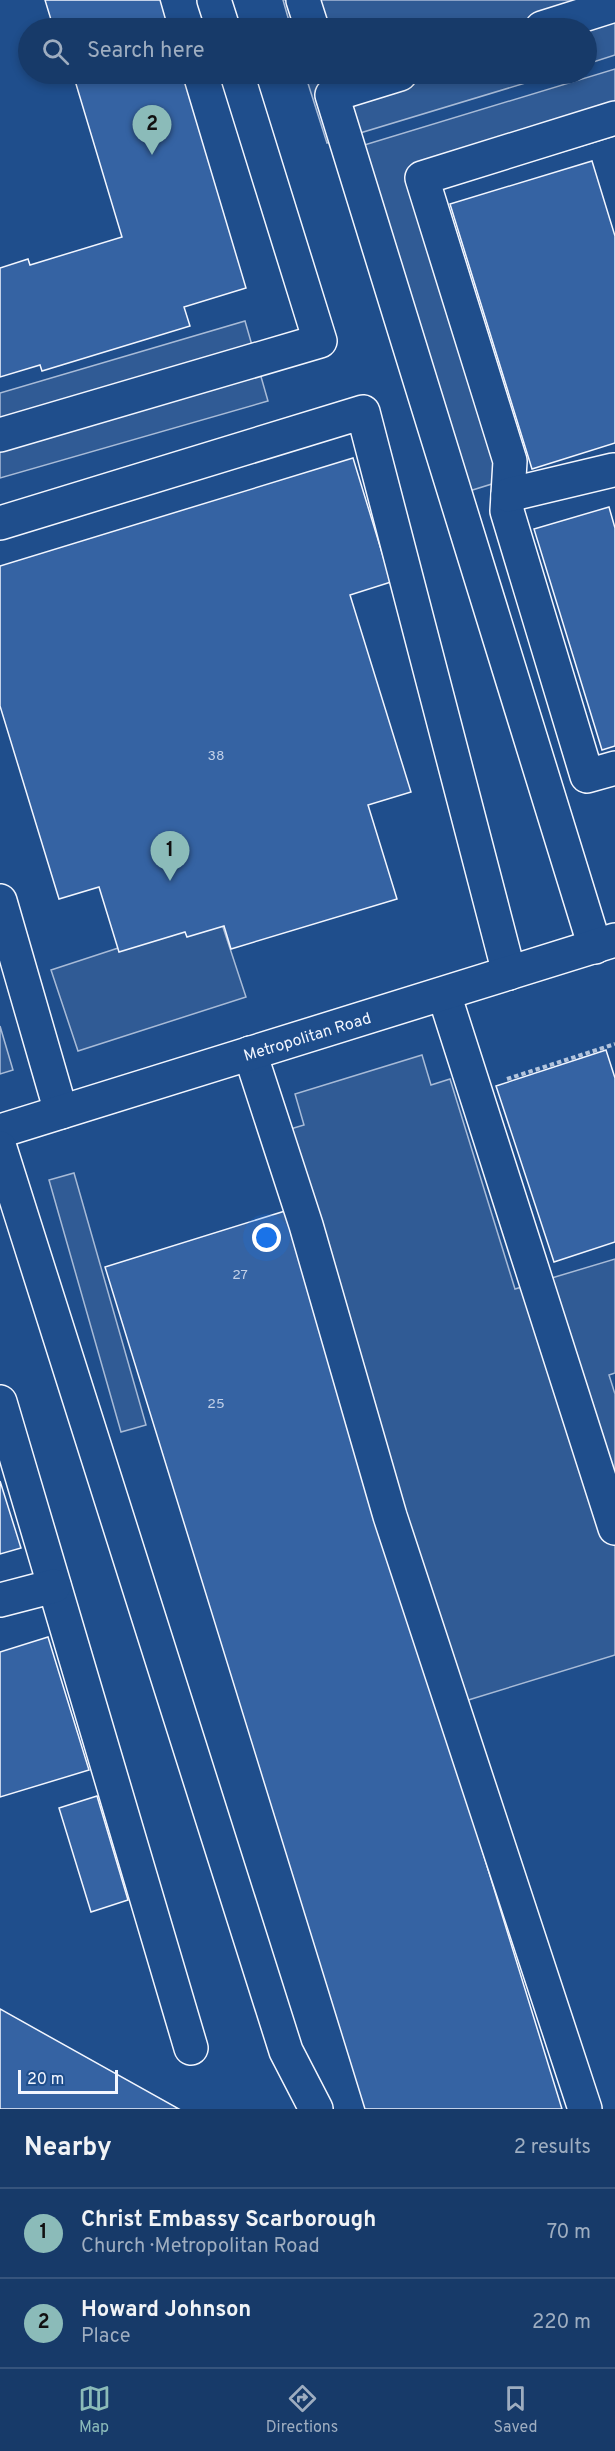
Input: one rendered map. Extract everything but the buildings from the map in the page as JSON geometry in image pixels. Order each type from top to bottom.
[{"type":"street","points":[[214,0],[220,18]]},
{"type":"street","points":[[303,0],[309,18]]},
{"type":"street","points":[[558,18],[573,9],[615,5]]},
{"type":"street","points":[[0,435],[320,341],[240,84]]},
{"type":"street","points":[[329,84],[605,944]]},
{"type":"street","points":[[613,126],[422,178],[510,461],[507,511],[587,776],[615,768]]},
{"type":"street","points":[[0,523],[363,412],[509,974]]},
{"type":"street","points":[[508,495],[614,472]]},
{"type":"street","points":[[0,901],[62,1112]]},
{"type":"street","name":"Metropolitan Road","points":[[0,1131],[605,944]]},
{"type":"street","points":[[444,994],[615,1528]]},
{"type":"street","points":[[250,1053],[306,1225],[390,1516],[585,2109]]},
{"type":"street","points":[[0,1148],[286,2051],[316,2109]]},
{"type":"street","points":[[0,1402],[191,2048]]},
{"type":"street","points":[[0,1600],[54,1586]]},
{"type":"path","points":[[474,1089],[615,1044]]},
{"type":"shaded area","points":[[283,0],[615,0],[615,55],[597,61],[597,18],[288,18]]},
{"type":"shaded area","points":[[615,69],[615,136],[435,190],[521,475],[466,492],[361,146],[566,84],[597,84],[597,74]]},
{"type":"shaded area","points":[[308,84],[522,84],[327,143]]},
{"type":"shaded area","points":[[245,321],[268,401],[0,478],[0,393]]},
{"type":"shaded area","points":[[219,915],[246,997],[78,1051],[51,970]]},
{"type":"shaded area","points":[[0,1026],[13,1070],[0,1074]]},
{"type":"shaded area","points":[[422,1055],[431,1085],[450,1079],[515,1289],[615,1259],[615,1373],[609,1375],[615,1394],[615,1655],[465,1701],[287,1130],[304,1125],[295,1094]]},
{"type":"shaded area","points":[[74,1173],[146,1425],[121,1432],[49,1180]]},
{"type":"place","name":"Howard Johnson","points":[[152,155]]},
{"type":"place","name":"Christ Embassy Scarborough","points":[[170,881]]}]
